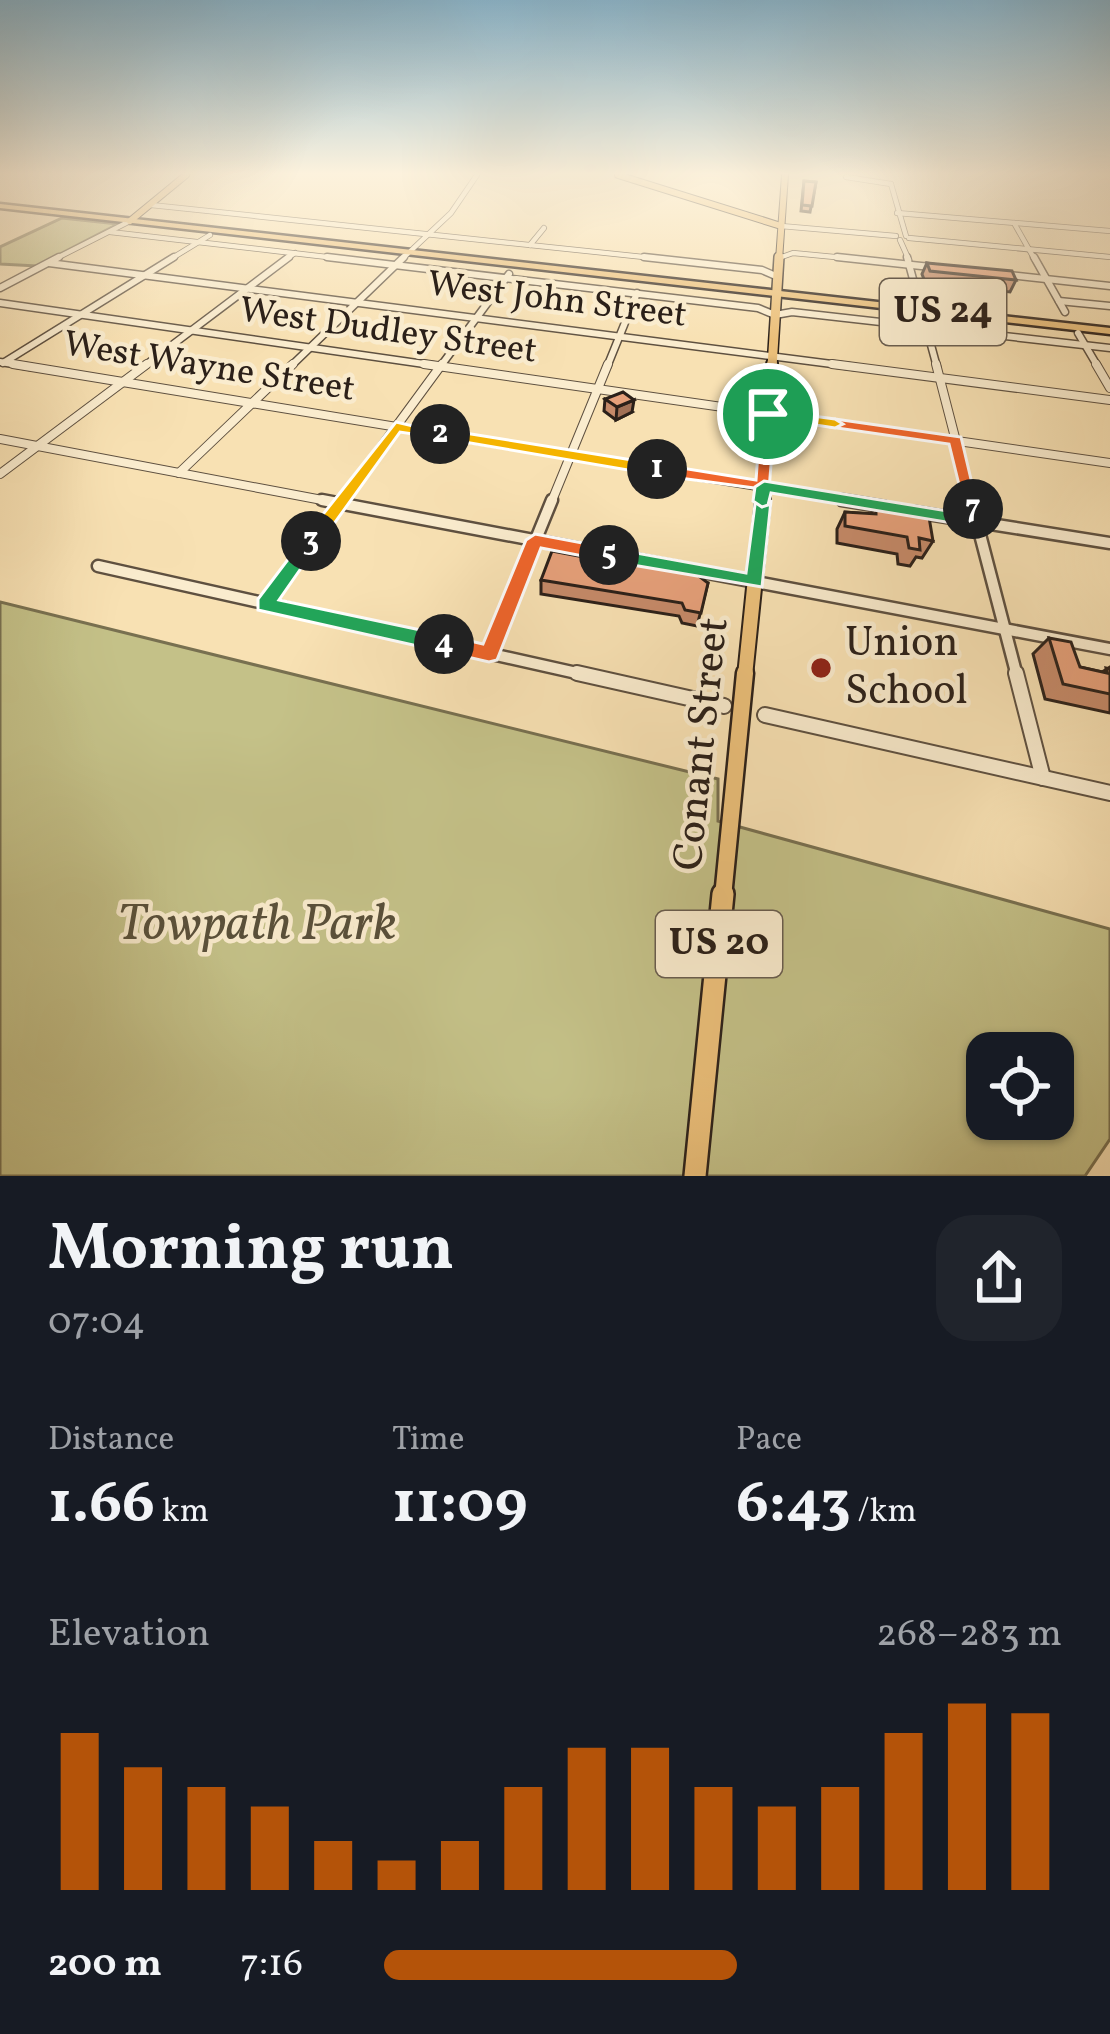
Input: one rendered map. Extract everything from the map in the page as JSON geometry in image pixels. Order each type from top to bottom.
[{"type":"highway","name":"US 24","points":[[230,230],[777,286],[921,308],[1110,328]]},
{"type":"main road","name":"Conant Street","points":[[695,1176],[764,487],[782,230]]},
{"type":"street","points":[[0,288],[114,230]]},
{"type":"street","points":[[389,230],[761,270],[792,312],[1110,349]]},
{"type":"street","points":[[179,473],[432,230]]},
{"type":"street","points":[[530,245],[542,230]]},
{"type":"street","points":[[821,230],[1110,257]]},
{"type":"street","points":[[901,230],[1042,778]]},
{"type":"street","points":[[1018,230],[1065,312]]},
{"type":"street","points":[[110,232],[758,308],[777,286],[793,254]]},
{"type":"street","points":[[1,363],[211,235]]},
{"type":"street","points":[[780,246],[793,254],[960,270]]},
{"type":"street","points":[[0,474],[297,251]]},
{"type":"street","name":"West John Street","points":[[49,263],[1110,400]]},
{"type":"street","points":[[980,272],[1110,286]]},
{"type":"street","points":[[265,604],[508,276]]},
{"type":"street","points":[[489,654],[637,293]]},
{"type":"street","points":[[1059,301],[1110,306]]},
{"type":"street","name":"West Dudley Street","points":[[0,303],[1110,463]]},
{"type":"street","points":[[1078,333],[1110,388]]},
{"type":"street","name":"West Wayne Street","points":[[1,363],[1110,543]]},
{"type":"street","points":[[0,439],[1110,649]]},
{"type":"street","points":[[98,566],[724,706]]},
{"type":"street","points":[[765,715],[1110,793]]},
{"type":"green space","points":[[37,230],[107,230],[37,266],[0,264],[0,247]]},
{"type":"green space","name":"Towpath Park","points":[[0,602],[718,779],[718,821],[1110,929],[1110,1139],[1085,1176],[0,1176]]},
{"type":"building","points":[[927,263],[1012,271],[1016,280],[930,271]]},
{"type":"building","points":[[623,392],[634,400],[617,407],[605,399]]},
{"type":"building","points":[[876,505],[928,511],[933,541],[919,538],[920,550],[909,548],[907,537],[845,526],[845,512],[876,514]]},
{"type":"building","points":[[552,551],[605,561],[607,555],[690,574],[691,570],[708,583],[701,613],[685,610],[682,603],[541,580]]},
{"type":"building","points":[[1049,638],[1071,642],[1080,667],[1107,673],[1106,668],[1110,669],[1110,694],[1063,684]]},
{"type":"place","name":"Union School","points":[[821,668]]},
{"type":"route","points":[[768,414],[764,487],[396,427],[265,604],[489,654],[535,540],[755,582],[764,487],[976,521],[956,441],[768,414]]}]
